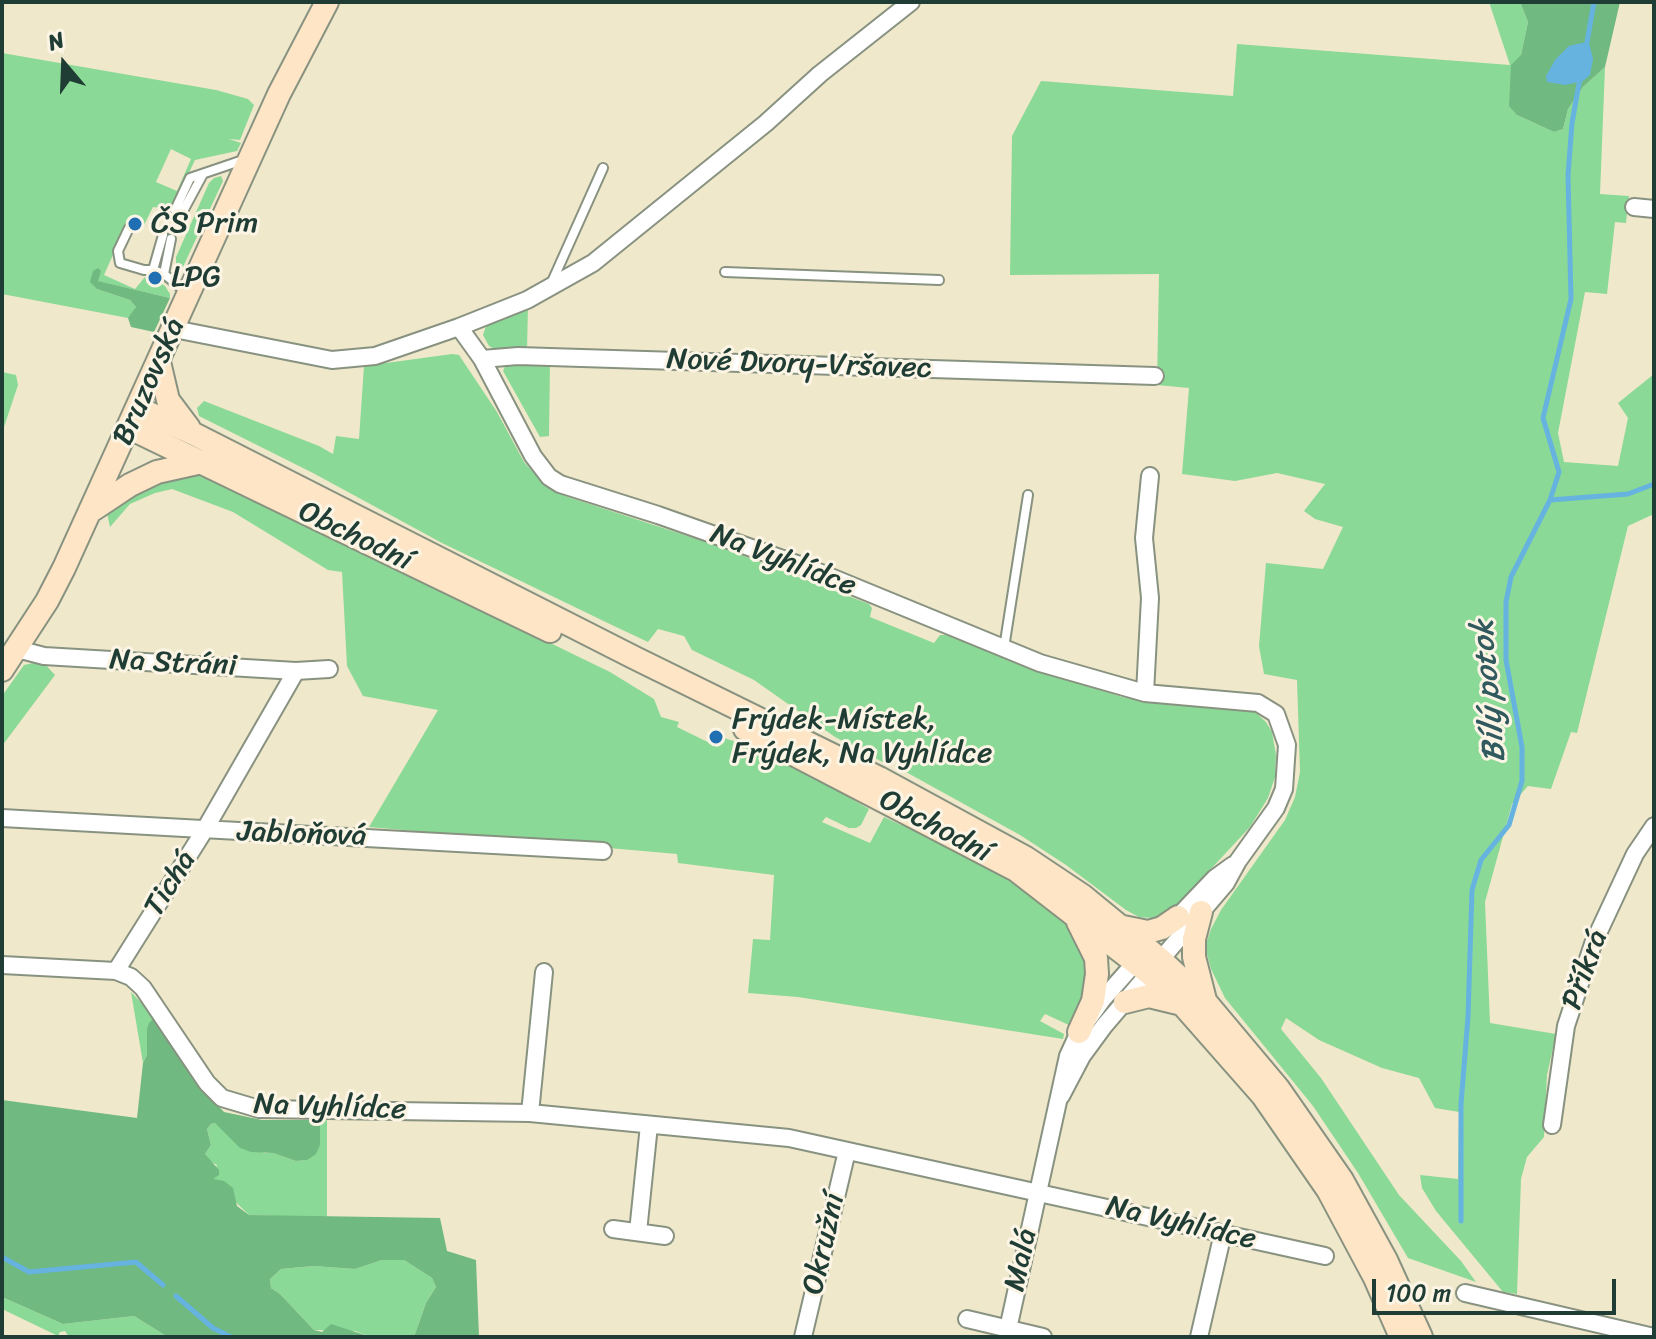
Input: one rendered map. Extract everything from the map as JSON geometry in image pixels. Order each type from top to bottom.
[{"type":"main road","name":"Bruzovská","points":[[2,670],[64,568],[93,510],[279,94],[327,2]]},
{"type":"main road","name":"Obchodní","points":[[159,362],[168,400],[174,412],[194,434]]},
{"type":"main road","name":"Obchodní","points":[[134,418],[194,434],[879,778],[1026,858],[1083,896],[1120,926],[1182,1004],[1263,1096],[1328,1190],[1375,1278],[1401,1337]]},
{"type":"main road","name":"Obchodní","points":[[134,418],[202,462],[643,676],[869,791],[1016,870],[1071,911],[1149,961],[1205,1001],[1278,1088],[1342,1180],[1386,1260],[1421,1337]]},
{"type":"main road","points":[[93,510],[130,485],[157,472],[202,462]]},
{"type":"main road","points":[[1071,911],[1096,958],[1093,1001],[1079,1032]]},
{"type":"main road","points":[[1201,912],[1194,939],[1194,957],[1205,1001]]},
{"type":"main road","points":[[1120,926],[1148,932],[1162,928],[1178,917]]},
{"type":"main road","points":[[1125,1002],[1149,996],[1182,1004]]},
{"type":"street","points":[[174,329],[332,360],[375,356],[527,300],[593,263],[911,2]]},
{"type":"street","points":[[1634,207],[1654,209]]},
{"type":"street","points":[[459,327],[482,359]]},
{"type":"street","name":"Nové Dvory-Vršavec","points":[[482,359],[518,356],[1155,376]]},
{"type":"street","name":"Na Vyhlídce","points":[[482,359],[533,456],[549,477],[560,484],[811,569],[1040,663],[1145,693],[1258,703],[1276,714],[1287,745],[1284,789],[1265,825],[1226,883],[1201,912],[1102,1000],[1079,1032],[1061,1078],[1061,1096]]},
{"type":"street","points":[[1145,693],[1150,598],[1144,538],[1150,476]]},
{"type":"street","name":"Na Stráni","points":[[17,649],[44,656],[296,671],[329,669]]},
{"type":"street","name":"Tichá","points":[[116,971],[204,831],[296,671]]},
{"type":"street","name":"Jabloňová","points":[[2,818],[603,851]]},
{"type":"street","name":"Příkrá","points":[[1552,1125],[1566,1026],[1593,944],[1635,854],[1654,826]]},
{"type":"street","name":"Na Vyhlídce","points":[[1036,1191],[1061,1096],[1082,1056],[1125,1002],[1178,917],[1215,878],[1238,861]]},
{"type":"street","points":[[2,965],[116,971]]},
{"type":"street","name":"Na Vyhlídce","points":[[116,971],[131,977],[143,988],[207,1083],[222,1098],[259,1109],[530,1113],[789,1138],[1325,1256]]},
{"type":"street","points":[[530,1113],[544,972]]},
{"type":"street","points":[[638,1232],[649,1125]]},
{"type":"street","name":"Okružní","points":[[803,1337],[847,1151]]},
{"type":"street","name":"Malá","points":[[1008,1329],[1036,1191]]},
{"type":"street","points":[[613,1229],[665,1236]]},
{"type":"street","points":[[1199,1337],[1223,1233]]},
{"type":"street","points":[[1465,1293],[1654,1337]]},
{"type":"street","name":"Malá","points":[[967,1319],[1043,1337]]},
{"type":"lane","points":[[179,212],[190,178],[250,157]]},
{"type":"lane","points":[[549,288],[603,168]]},
{"type":"lane","points":[[129,228],[118,251],[120,263],[164,274],[189,295]]},
{"type":"lane","points":[[153,270],[167,237],[164,274]]},
{"type":"lane","points":[[725,272],[939,280]]},
{"type":"lane","points":[[1004,649],[1028,495]]},
{"type":"green space","points":[[1489,2],[1520,2],[1528,22],[1521,55],[1517,115],[1554,132],[1563,129],[1568,109],[1583,87],[1605,67],[1600,194],[1629,196],[1626,223],[1615,222],[1607,294],[1585,292],[1558,433],[1564,462],[1618,466],[1628,418],[1618,403],[1654,374],[1654,514],[1628,526],[1577,733],[1571,732],[1551,789],[1528,786],[1512,804],[1485,902],[1490,1023],[1556,1034],[1547,1075],[1544,1137],[1527,1157],[1521,1179],[1517,1294],[1503,1292],[1436,1211],[1422,1188],[1420,1175],[1458,1179],[1459,1112],[1435,1108],[1419,1078],[1382,1068],[1319,1040],[1286,1018],[1281,1029],[1321,1078],[1399,1195],[1461,1261],[1476,1282],[1408,1258],[1358,1173],[1313,1106],[1225,998],[1211,969],[1205,947],[1221,910],[1285,820],[1295,797],[1300,772],[1297,680],[1264,674],[1259,646],[1266,563],[1323,569],[1343,527],[1315,519],[1304,511],[1325,484],[1277,473],[1235,481],[1182,474],[1189,388],[1157,385],[1159,274],[1010,275],[1012,136],[1041,81],[1233,96],[1237,44],[1510,65]]},
{"type":"green space","points":[[1520,2],[1620,2],[1605,67],[1583,87],[1568,109],[1563,129],[1554,132],[1517,115],[1509,106],[1511,65],[1521,55],[1528,22]]},
{"type":"green space","points":[[2,53],[216,90],[248,99],[254,105],[240,140],[229,139],[241,143],[237,151],[195,160],[172,209],[153,207],[144,225],[129,219],[104,275],[135,289],[145,277],[152,279],[150,284],[154,285],[157,281],[165,286],[170,298],[97,281],[93,271],[97,289],[130,300],[136,307],[134,313],[128,318],[2,294]],"holes":[[[171,149],[191,159],[177,191],[156,182]]]},
{"type":"green space","points":[[221,176],[223,181],[180,269],[176,265],[176,257],[209,183]]},
{"type":"green space","points":[[98,268],[101,271],[98,281],[170,298],[154,332],[131,327],[128,318],[136,307],[130,300],[97,289],[90,282],[93,271]]},
{"type":"green space","points":[[528,305],[527,351],[496,350],[489,346],[483,335],[488,320]]},
{"type":"green space","points":[[459,355],[497,412],[524,462],[541,481],[565,496],[715,545],[869,604],[872,608],[870,617],[934,643],[940,635],[946,635],[1040,671],[1122,697],[1171,705],[1253,710],[1272,732],[1276,755],[1275,777],[1268,798],[1250,827],[1169,914],[1139,917],[1020,835],[906,772],[912,760],[910,754],[887,740],[885,746],[891,752],[890,766],[835,737],[754,680],[692,650],[684,636],[658,629],[648,642],[442,543],[199,416],[197,408],[204,401],[333,454],[336,436],[359,439],[364,366]]},
{"type":"green space","points":[[550,361],[549,436],[540,437],[503,371],[506,364]]},
{"type":"green space","points":[[2,372],[16,375],[18,385],[2,433]]},
{"type":"green space","points":[[195,474],[227,486],[610,672],[654,699],[661,717],[679,722],[677,727],[718,747],[724,738],[775,754],[869,809],[861,825],[856,828],[849,828],[826,817],[822,822],[870,843],[884,817],[902,823],[1018,882],[1054,908],[1077,933],[1092,977],[1071,1026],[1045,1014],[1040,1021],[1064,1034],[1063,1039],[798,997],[748,993],[753,939],[770,940],[774,875],[678,863],[677,854],[369,827],[438,710],[363,696],[347,666],[342,572],[328,570],[233,512],[172,489],[130,504],[110,527],[107,513],[148,482]]},
{"type":"green space","points":[[42,661],[55,675],[2,746],[2,696],[24,665]]},
{"type":"green space","points":[[131,992],[155,1017],[147,1029],[147,1055],[143,1063]]},
{"type":"green space","points":[[155,1017],[205,1092],[224,1112],[262,1120],[320,1120],[320,1145],[316,1154],[307,1160],[296,1161],[273,1153],[240,1148],[215,1123],[211,1124],[207,1129],[211,1145],[205,1154],[219,1170],[219,1175],[213,1179],[224,1181],[233,1188],[237,1206],[249,1215],[440,1218],[447,1251],[476,1260],[479,1337],[414,1337],[426,1303],[436,1287],[432,1278],[404,1260],[382,1260],[355,1269],[313,1266],[281,1269],[270,1279],[271,1288],[314,1330],[322,1332],[331,1324],[371,1337],[168,1337],[134,1316],[63,1324],[2,1297],[2,1100],[137,1118],[143,1063],[147,1055],[147,1029]]},
{"type":"green space","points":[[320,1120],[327,1120],[327,1218],[249,1215],[212,1179],[217,1165],[209,1161],[205,1154],[211,1145],[207,1129],[211,1124],[215,1123],[264,1153],[296,1161],[307,1160],[320,1145]]},
{"type":"green space","points":[[382,1260],[404,1260],[432,1278],[436,1287],[426,1303],[414,1337],[371,1337],[355,1331],[314,1330],[271,1288],[270,1279],[281,1269],[313,1266],[355,1269]]},
{"type":"green space","points":[[2,1297],[63,1324],[134,1316],[168,1337],[69,1337],[65,1331],[58,1336],[2,1309]]},
{"type":"water","points":[[1586,42],[1593,59],[1590,75],[1583,81],[1565,85],[1547,82],[1546,76],[1555,60],[1569,46]]},
{"type":"waterway","points":[[1586,48],[1594,2]]},
{"type":"waterway","points":[[1550,500],[1559,472],[1543,418],[1571,299],[1568,175],[1572,123],[1580,78]]},
{"type":"waterway","name":"Bílý potok","points":[[1461,1221],[1461,1104],[1468,1017],[1472,890],[1481,860],[1509,825],[1522,781],[1522,747],[1506,660],[1506,602],[1511,577],[1550,500],[1628,494],[1654,484]]},
{"type":"waterway","points":[[2,1257],[29,1272],[136,1262],[163,1285]]},
{"type":"waterway","points":[[176,1296],[213,1328],[231,1337]]},
{"type":"place","name":"ČS Prim","points":[[135,224]]},
{"type":"place","name":"LPG","points":[[155,278]]},
{"type":"place","name":"Frýdek-Místek, Frýdek, Na Vyhlídce","points":[[716,737]]}]
